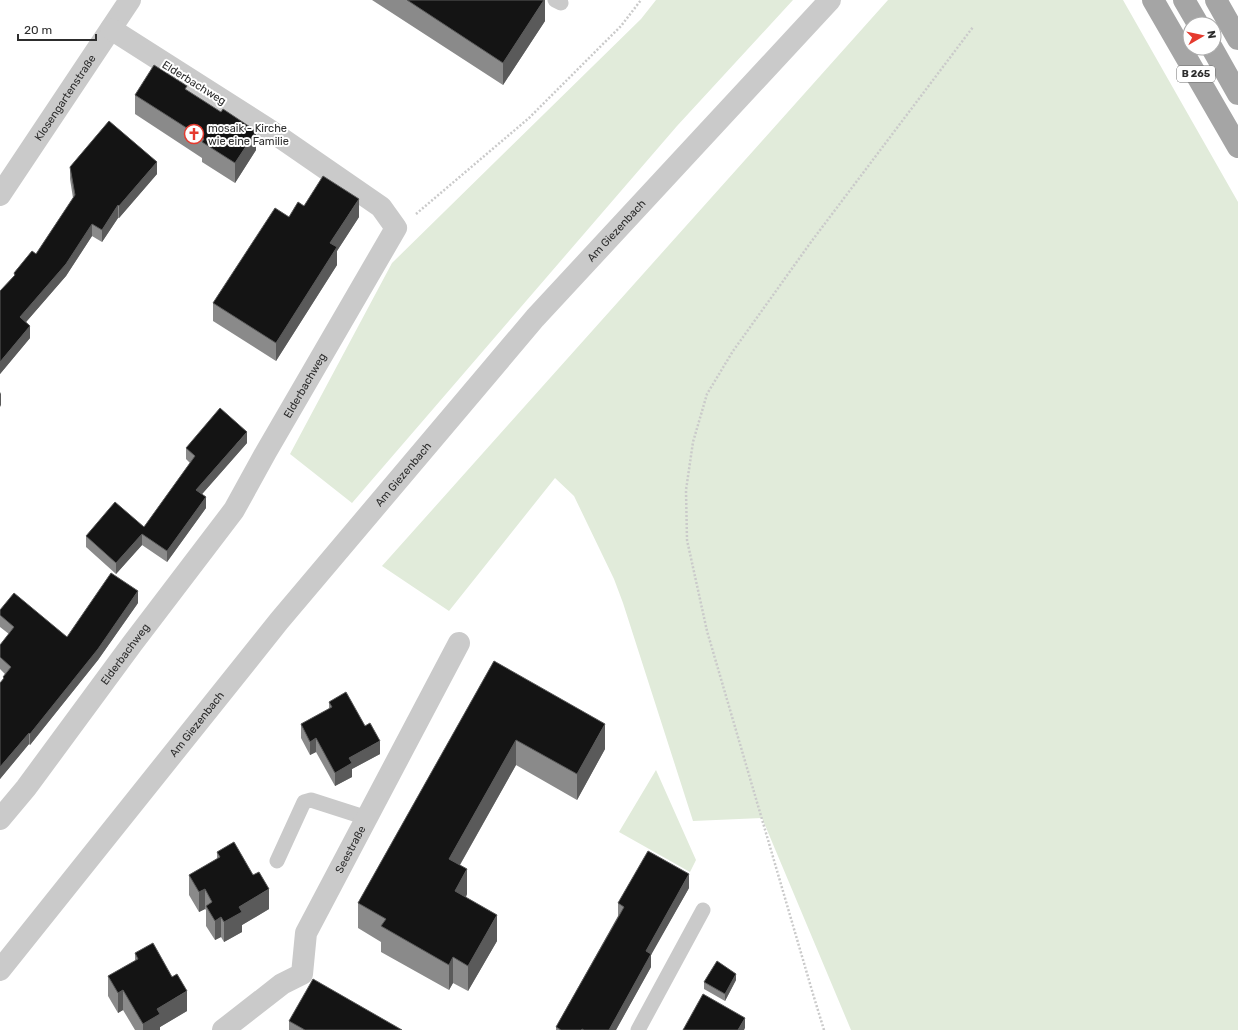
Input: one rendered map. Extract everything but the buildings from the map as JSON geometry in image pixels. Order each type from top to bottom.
[{"type":"main road","name":"B 265","points":[[1153,0],[1238,147]]},
{"type":"main road","points":[[1184,0],[1193,16]]},
{"type":"main road","points":[[1216,0],[1238,39]]},
{"type":"main road","points":[[1217,56],[1238,94]]},
{"type":"street","name":"Klosengartenstraße","points":[[0,194],[130,0]]},
{"type":"street","name":"Am Giezenbach","points":[[0,970],[279,621],[535,318],[830,0]]},
{"type":"street","name":"Elderbachweg","points":[[0,819],[26,788],[132,644],[234,510],[396,228],[381,208],[375,203],[268,129],[111,29]]},
{"type":"street","name":"Seestraße","points":[[223,1030],[282,984],[302,974],[306,933],[459,644]]},
{"type":"lane","points":[[277,861],[304,802],[307,800],[366,818]]},
{"type":"lane","points":[[638,1030],[703,910]]},
{"type":"path","points":[[396,228],[427,206],[529,118],[621,26],[641,0]]},
{"type":"path","points":[[824,1030],[707,631],[688,540],[686,490],[693,442],[708,394],[733,351],[811,242],[973,27]]},
{"type":"green space","points":[[656,0],[793,0],[677,126],[352,503],[290,454],[392,263],[641,19]]},
{"type":"green space","points":[[888,0],[1123,0],[1238,202],[1238,1030],[851,1030],[762,818],[693,821],[623,603],[614,579],[574,496],[555,478],[449,611],[382,566]]},
{"type":"green space","points":[[656,770],[696,860],[690,872],[619,832]]},
{"type":"place","name":"mosaik - Kirche wie eine Familie","points":[[194,134]]}]
